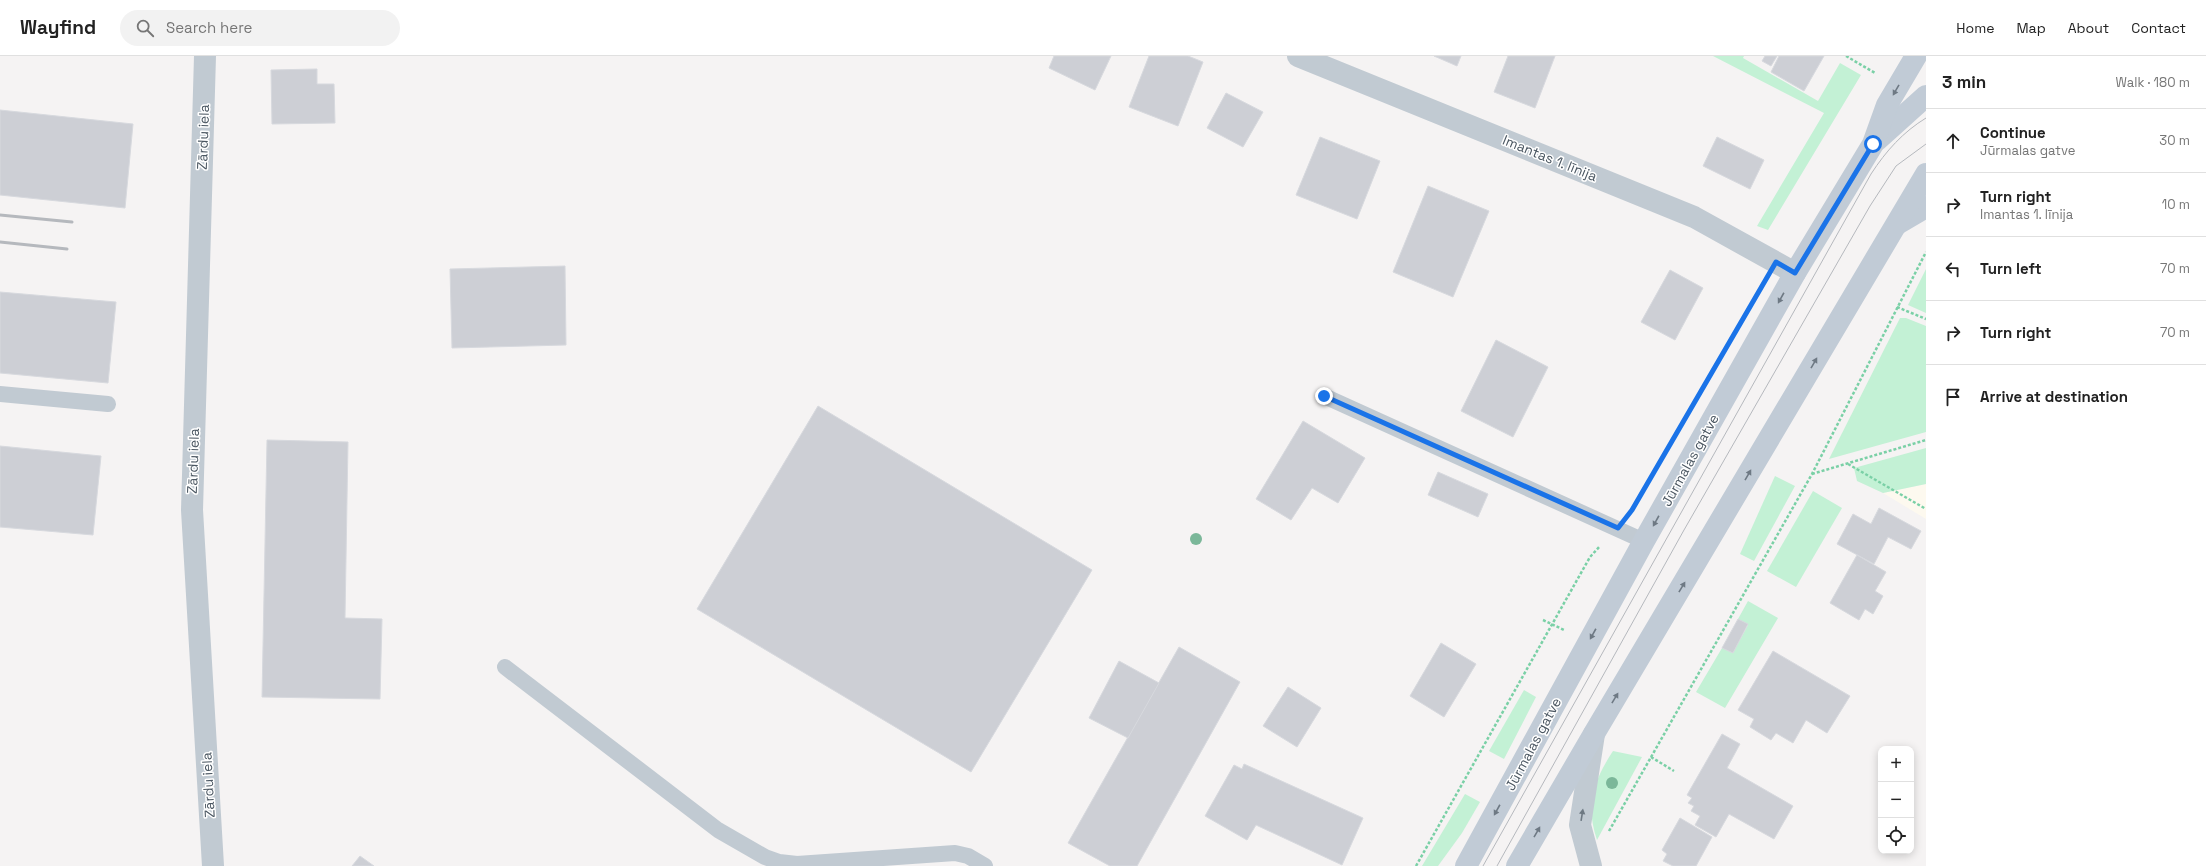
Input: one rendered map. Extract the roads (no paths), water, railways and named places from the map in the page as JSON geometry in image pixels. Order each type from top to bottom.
[{"type":"main road","name":"Jūrmalas gatve","points":[[1466,866],[1644,541],[1795,273],[1873,144],[1887,105],[1916,56]]},
{"type":"main road","points":[[1873,144],[1926,96]]},
{"type":"main road","points":[[1518,866],[1595,732],[1692,571],[1926,174]]},
{"type":"main road","points":[[1896,224],[1926,207]]},
{"type":"street","name":"Zārdu iela","points":[[205,56],[192,510],[213,866]]},
{"type":"street","name":"Imantas 1. līnija","points":[[1298,56],[1694,217],[1795,273]]},
{"type":"street","points":[[1591,866],[1580,825],[1595,732]]},
{"type":"lane","points":[[0,394],[108,404]]},
{"type":"lane","points":[[1324,396],[1644,541]]},
{"type":"lane","points":[[505,667],[718,830],[765,857],[779,862],[797,864],[955,853],[968,856],[985,866]]},
{"type":"tram line","points":[[1483,866],[1871,174],[1902,136],[1926,118]]},
{"type":"tram line","points":[[1497,866],[1684,530],[1870,206],[1896,166],[1926,144]]},
{"type":"railway","points":[[0,215],[72,222]]},
{"type":"railway","points":[[0,242],[67,249]]}]
